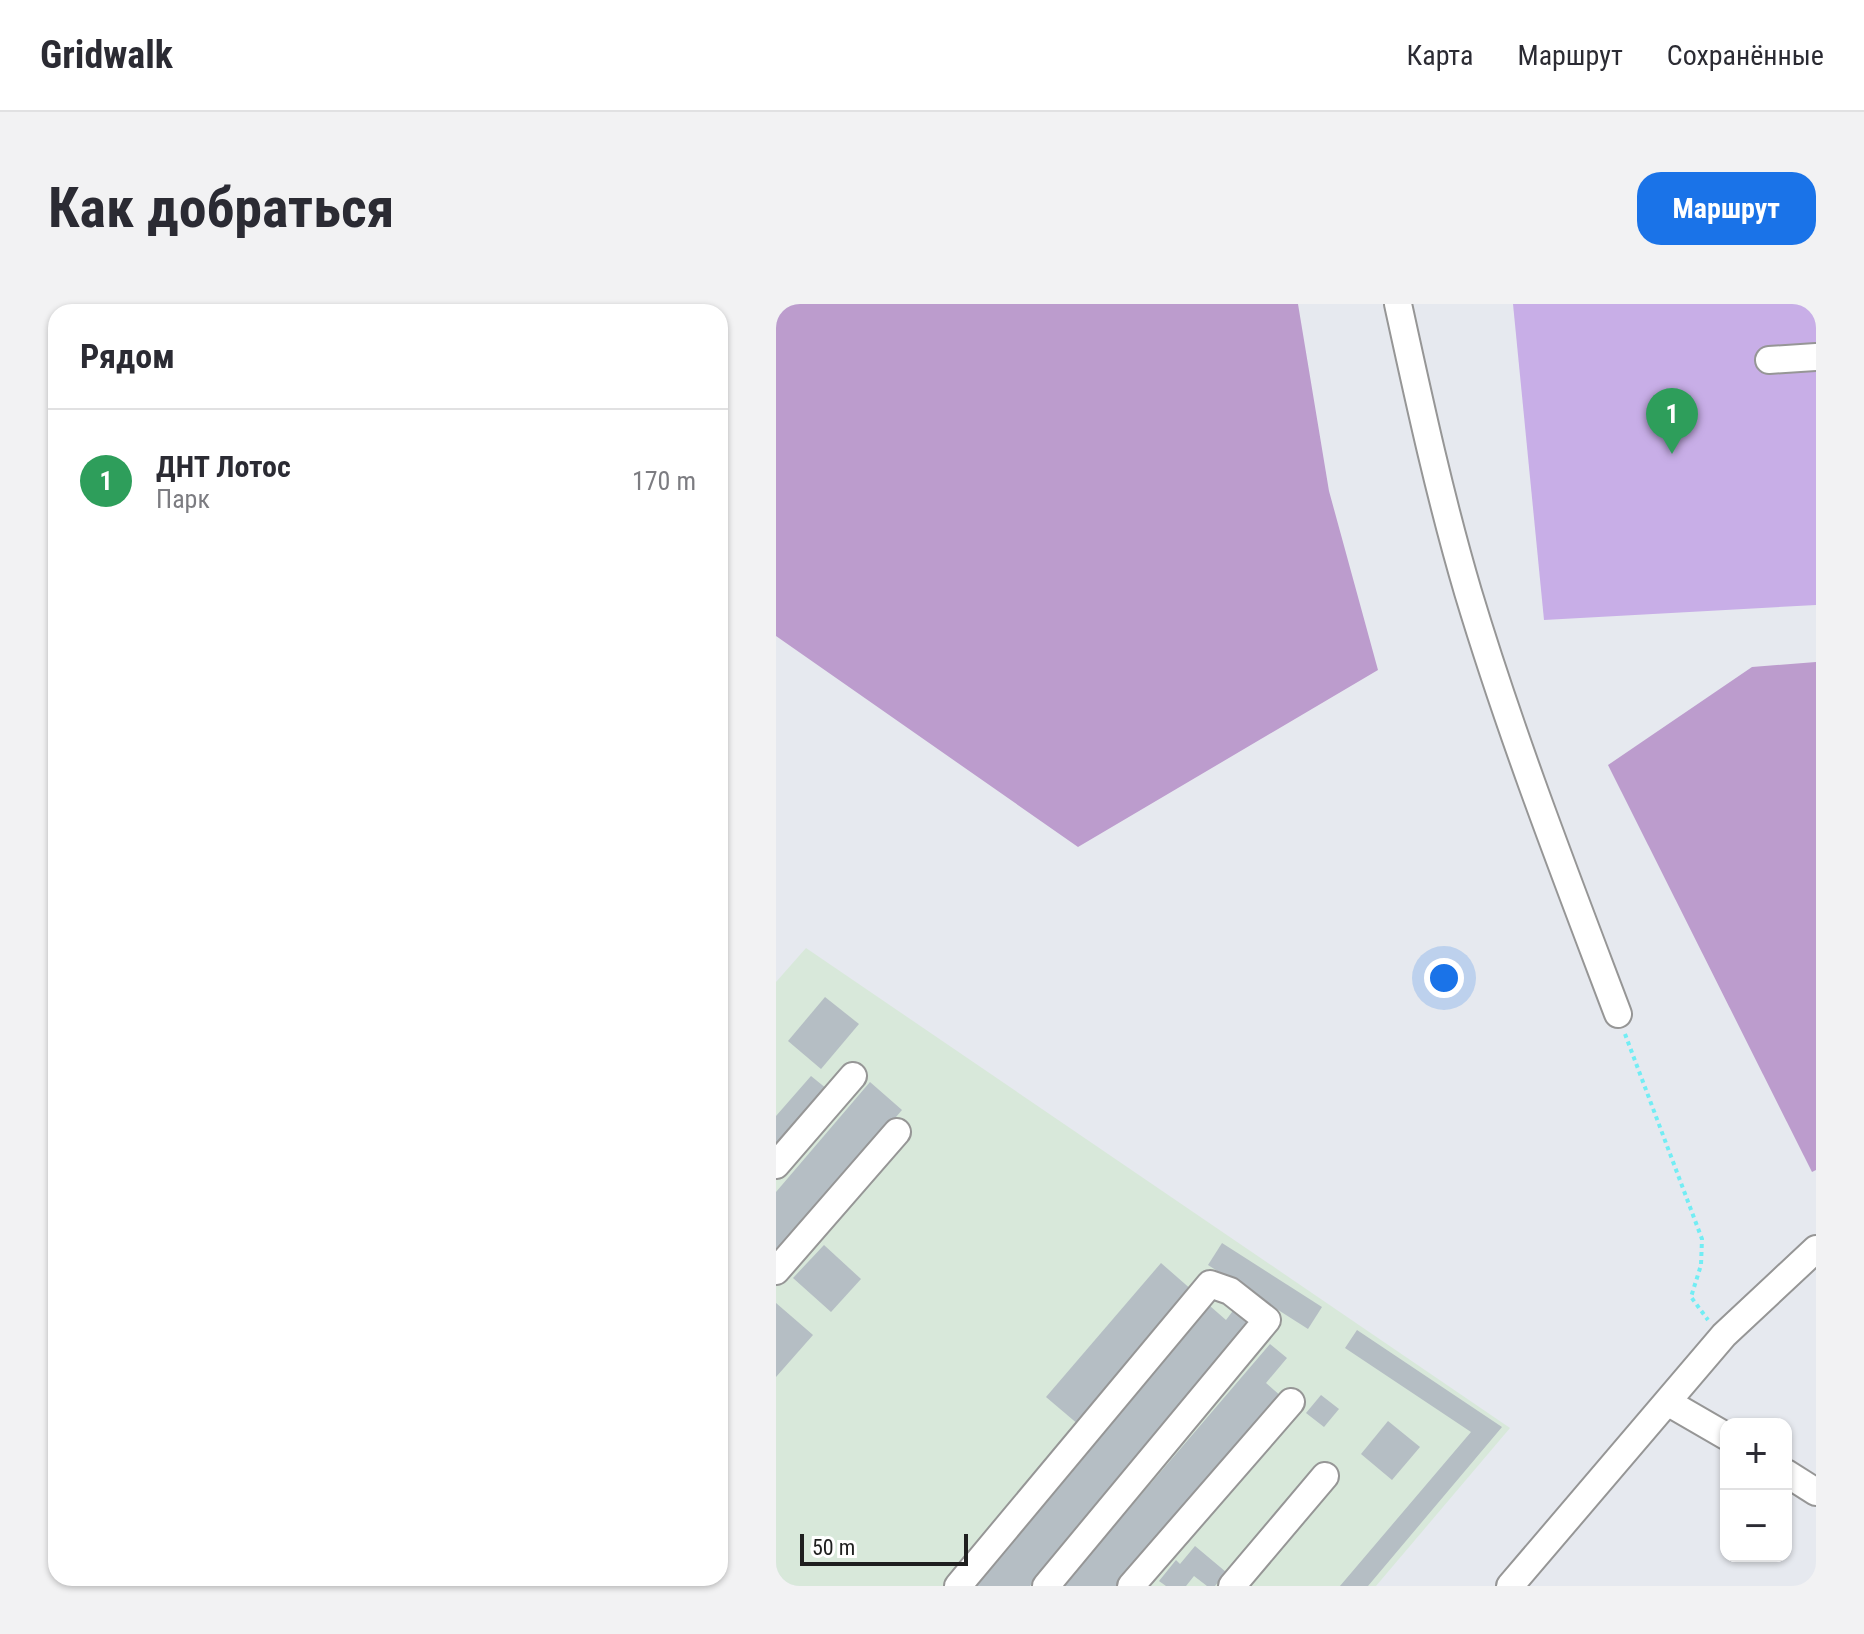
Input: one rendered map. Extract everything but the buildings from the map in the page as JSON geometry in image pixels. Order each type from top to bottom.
[{"type":"street","points":[[1398,304],[1468,591],[1541,814],[1618,1014]]},
{"type":"street","points":[[1769,360],[1816,357]]},
{"type":"street","points":[[776,1165],[853,1076]]},
{"type":"street","points":[[776,1271],[897,1132]]},
{"type":"street","points":[[1510,1586],[1724,1335],[1816,1249]]},
{"type":"street","points":[[958,1586],[1210,1284],[1230,1291],[1267,1320],[1046,1586]]},
{"type":"street","points":[[1131,1586],[1291,1402]]},
{"type":"street","points":[[1669,1403],[1720,1433]]},
{"type":"street","points":[[1232,1586],[1325,1476]]},
{"type":"street","points":[[1792,1477],[1816,1492]]},
{"type":"path","points":[[1618,1014],[1702,1239],[1701,1265],[1691,1297],[1724,1335]]},
{"type":"shaded area","points":[[776,304],[1298,304],[1329,491],[1378,670],[1078,847],[776,636]]},
{"type":"shaded area","points":[[1513,304],[1816,304],[1816,605],[1544,620]]},
{"type":"shaded area","points":[[1816,662],[1816,1170],[1812,1172],[1608,765],[1752,667]]},
{"type":"shaded area","points":[[806,948],[1510,1428],[1376,1586],[776,1586],[776,982]]},
{"type":"place","name":"ДНТ Лотос","points":[[1672,454]]}]
